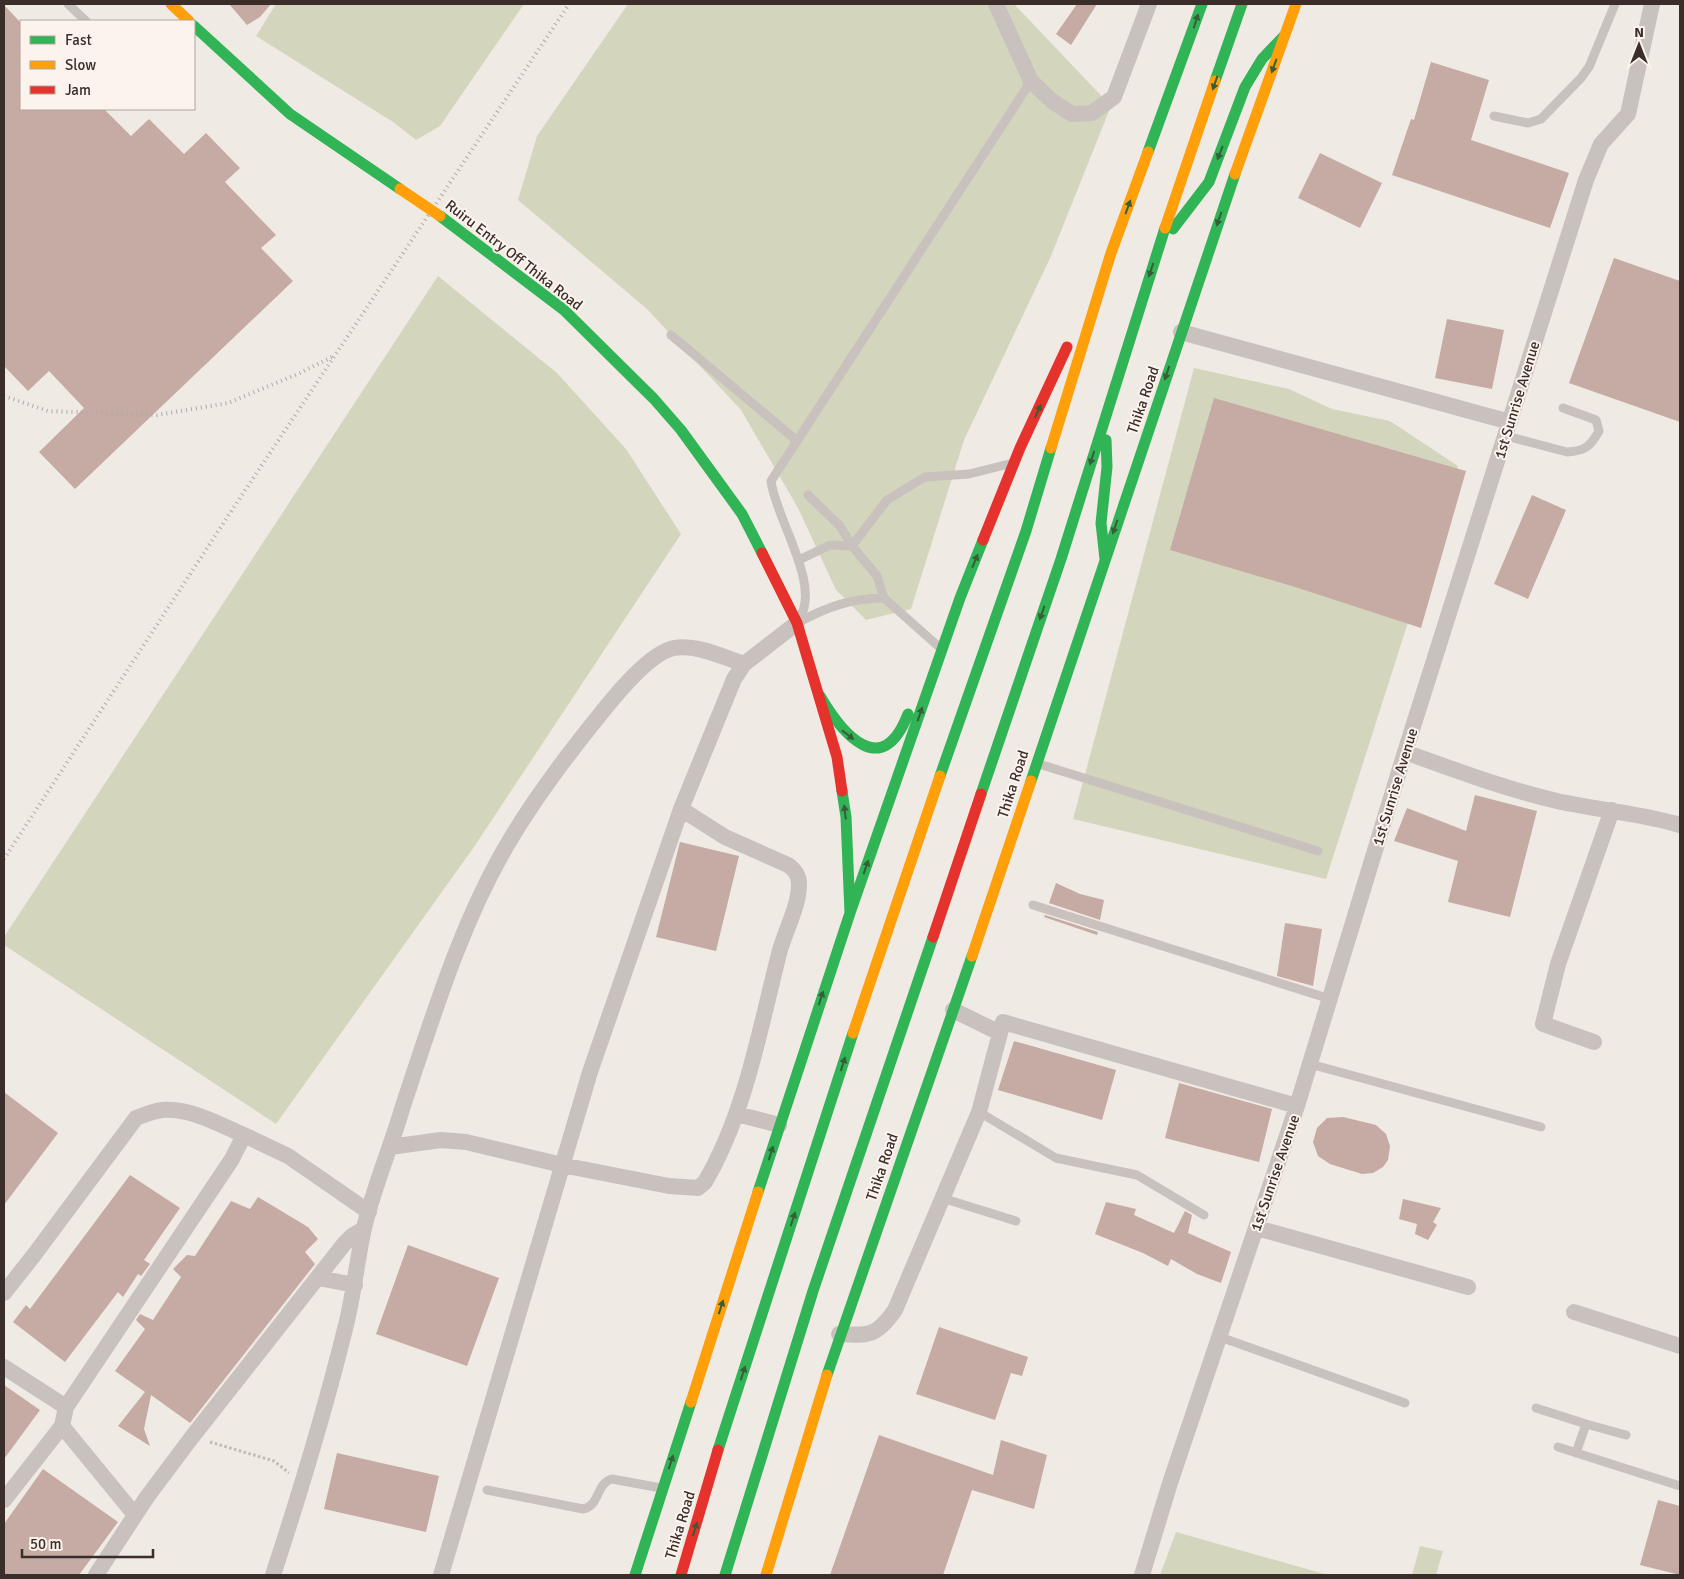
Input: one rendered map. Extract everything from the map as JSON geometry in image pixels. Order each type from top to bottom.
[{"type":"main road","points":[[171,4],[188,20]]},
{"type":"main road","name":"Thika Road","points":[[681,1575],[730,1411],[888,926],[1026,532],[1111,252],[1202,4]]},
{"type":"main road","name":"Thika Road","points":[[725,1575],[813,1291],[1054,578],[1158,249],[1242,4]]},
{"type":"main road","name":"Thika Road","points":[[766,1575],[839,1334],[953,1010],[1206,255],[1296,4]]},
{"type":"main road","name":"Ruiru Entry Off Thika Road","points":[[195,27],[290,114],[440,216],[564,310],[654,399],[681,430],[742,514],[796,623],[820,696]]},
{"type":"main road","points":[[1158,249],[1209,182],[1245,87],[1262,59],[1284,36]]},
{"type":"main road","points":[[820,696],[840,728],[862,746],[880,749],[899,736],[960,598],[1014,463],[1111,252]]},
{"type":"main road","points":[[1104,418],[1107,466],[1101,523],[1105,558]]},
{"type":"main road","name":"Thika Road","points":[[635,1575],[779,1125],[850,913],[960,598]]},
{"type":"main road","points":[[820,696],[837,757],[846,817],[850,913]]},
{"type":"street","points":[[996,4],[1031,81],[1052,102],[1072,114],[1092,113],[1103,107],[1114,97],[1148,4]]},
{"type":"street","name":"1st Sunrise Avenue","points":[[1142,1575],[1170,1484],[1297,1106],[1405,752],[1586,180],[1601,144],[1628,114],[1652,4]]},
{"type":"street","points":[[1181,332],[1508,429]]},
{"type":"street","points":[[441,1575],[593,1063],[681,809],[734,679],[744,664],[796,623]]},
{"type":"street","points":[[273,1575],[303,1483],[355,1286],[364,1229],[390,1147],[432,1018],[472,917],[514,834],[584,734],[641,670],[666,651],[676,648],[689,648],[744,664]]},
{"type":"street","points":[[1405,752],[1481,779],[1557,801],[1658,818],[1680,825]]},
{"type":"street","points":[[390,1147],[441,1140],[466,1142],[562,1165],[669,1186],[698,1188],[705,1182],[714,1167],[737,1114],[783,939],[798,894],[799,882],[796,871],[788,865],[725,837],[681,809]]},
{"type":"street","points":[[1594,1042],[1544,1024],[1558,964],[1612,810]]},
{"type":"street","points":[[953,1010],[1000,1033]]},
{"type":"street","points":[[839,1334],[864,1336],[886,1322],[895,1310],[979,1112],[1003,1022],[1297,1106]]},
{"type":"street","points":[[4,1293],[136,1118],[160,1110],[177,1110],[194,1114],[288,1156],[369,1212]]},
{"type":"street","points":[[737,1114],[779,1125]]},
{"type":"street","points":[[4,1500],[62,1426],[66,1407],[232,1159],[244,1135]]},
{"type":"street","points":[[1257,1228],[1468,1287]]},
{"type":"street","points":[[96,1575],[192,1437],[344,1244],[352,1236],[364,1229]]},
{"type":"street","points":[[318,1278],[355,1286]]},
{"type":"street","points":[[1574,1312],[1680,1346]]},
{"type":"street","points":[[4,1366],[66,1407]]},
{"type":"street","points":[[62,1426],[136,1515]]},
{"type":"lane","points":[[68,4],[85,20]]},
{"type":"lane","points":[[1494,116],[1528,123],[1541,119],[1581,78],[1589,66],[1615,4]]},
{"type":"lane","points":[[796,623],[804,612],[805,595],[799,560],[773,496],[771,481],[1031,81]]},
{"type":"lane","points":[[671,335],[796,440]]},
{"type":"lane","points":[[1508,429],[1567,452],[1577,451],[1591,445],[1599,431],[1596,420],[1563,408]]},
{"type":"lane","points":[[852,546],[887,500],[925,477],[969,474],[1014,463]]},
{"type":"lane","points":[[808,495],[840,526],[852,546],[877,576],[884,598],[939,646]]},
{"type":"lane","points":[[799,560],[830,545],[852,546]]},
{"type":"lane","points":[[796,623],[830,606],[864,598],[884,598]]},
{"type":"lane","points":[[1036,763],[1318,851]]},
{"type":"lane","points":[[1033,905],[1330,999]]},
{"type":"lane","points":[[1310,1064],[1541,1127]]},
{"type":"lane","points":[[979,1112],[1056,1158],[1137,1175],[1204,1215]]},
{"type":"lane","points":[[942,1198],[1016,1221]]},
{"type":"lane","points":[[1220,1337],[1406,1403]]},
{"type":"lane","points":[[1536,1408],[1626,1435]]},
{"type":"lane","points":[[1576,1453],[1586,1424]]},
{"type":"lane","points":[[1558,1447],[1680,1486]]},
{"type":"lane","points":[[487,1490],[589,1508],[594,1503],[602,1485],[612,1479],[663,1488]]},
{"type":"path","points":[[192,1437],[274,1461],[303,1483]]},
{"type":"green space","points":[[276,4],[524,4],[440,126],[416,140],[393,122],[256,36]]},
{"type":"green space","points":[[628,4],[1014,4],[1111,106],[1051,256],[964,440],[911,609],[866,620],[836,590],[798,508],[741,410],[647,309],[518,200],[537,136]]},
{"type":"green space","points":[[438,276],[557,373],[626,449],[681,534],[474,847],[276,1124],[4,945],[4,937]]},
{"type":"green space","points":[[1194,368],[1289,389],[1332,409],[1390,421],[1458,466],[1326,879],[1073,819]]},
{"type":"green space","points":[[1176,1532],[1328,1575],[1160,1575]]},
{"type":"green space","points":[[1420,1546],[1443,1551],[1436,1575],[1412,1575]]},
{"type":"building","points":[[229,4],[271,4],[260,17],[247,25]]},
{"type":"building","points":[[1077,4],[1097,4],[1071,45],[1056,34]]},
{"type":"building","points":[[4,5],[20,22],[20,110],[105,110],[131,136],[149,119],[184,154],[206,133],[240,168],[225,182],[276,235],[261,248],[293,281],[75,489],[39,452],[84,408],[49,371],[28,391],[4,366]]},
{"type":"building","points":[[1431,62],[1489,80],[1471,140],[1569,173],[1550,228],[1392,175],[1411,119],[1414,120]]},
{"type":"building","points":[[1320,153],[1382,183],[1360,228],[1298,198]]},
{"type":"building","points":[[1614,258],[1680,281],[1680,422],[1569,383]]},
{"type":"building","points":[[1447,319],[1504,330],[1492,389],[1435,378]]},
{"type":"building","points":[[1214,398],[1466,471],[1421,628],[1295,587],[1170,550]]},
{"type":"building","points":[[1532,495],[1566,510],[1528,599],[1494,584]]},
{"type":"building","points":[[1475,795],[1537,811],[1510,917],[1448,902],[1458,861],[1394,841],[1407,808],[1466,831]]},
{"type":"building","points":[[680,842],[739,856],[716,951],[656,937]]},
{"type":"building","points":[[1056,883],[1080,894],[1104,900],[1100,920],[1049,903]]},
{"type":"building","points":[[1045,915],[1098,932],[1097,935],[1044,917]]},
{"type":"building","points":[[1285,923],[1322,929],[1313,986],[1277,976]]},
{"type":"building","points":[[1014,1041],[1116,1070],[1102,1120],[998,1090]]},
{"type":"building","points":[[1179,1083],[1272,1109],[1259,1162],[1165,1138]]},
{"type":"building","points":[[4,1092],[58,1133],[4,1205]]},
{"type":"building","points":[[1343,1117],[1376,1125],[1386,1134],[1390,1146],[1388,1160],[1383,1167],[1373,1173],[1362,1174],[1330,1164],[1318,1156],[1313,1142],[1317,1128],[1327,1118]]},
{"type":"building","points":[[130,1175],[180,1208],[144,1260],[150,1264],[141,1276],[138,1274],[123,1297],[118,1292],[65,1362],[13,1322],[26,1305],[30,1309]]},
{"type":"building","points":[[258,1197],[308,1227],[318,1239],[305,1252],[315,1264],[190,1423],[151,1395],[144,1429],[150,1446],[118,1426],[145,1392],[115,1371],[145,1329],[136,1320],[140,1314],[153,1320],[181,1277],[173,1269],[187,1255],[195,1256],[231,1201],[250,1209]]},
{"type":"building","points":[[1403,1199],[1441,1208],[1433,1222],[1437,1225],[1428,1240],[1415,1234],[1417,1224],[1399,1219]]},
{"type":"building","points":[[1106,1202],[1136,1209],[1134,1215],[1174,1233],[1185,1211],[1192,1215],[1188,1233],[1231,1252],[1221,1283],[1197,1274],[1171,1259],[1168,1266],[1143,1253],[1095,1234]]},
{"type":"building","points":[[408,1245],[499,1278],[467,1366],[376,1334]]},
{"type":"building","points":[[939,1327],[1028,1357],[1022,1376],[1011,1373],[995,1420],[916,1394]]},
{"type":"building","points":[[4,1385],[40,1410],[4,1459]]},
{"type":"building","points":[[879,1435],[993,1475],[1001,1440],[1047,1455],[1034,1509],[972,1490],[943,1575],[830,1575]]},
{"type":"building","points":[[337,1453],[439,1476],[426,1532],[324,1509]]},
{"type":"building","points":[[43,1469],[118,1522],[79,1575],[4,1575],[4,1524]]},
{"type":"building","points":[[1658,1500],[1680,1506],[1680,1575],[1640,1565]]},
{"type":"railway","points":[[4,859],[230,513],[569,4]]},
{"type":"railway","points":[[4,396],[48,411],[157,415],[228,403],[300,373],[332,357]]},
{"type":"traffic: fast","points":[[1148,152],[1202,4]]},
{"type":"traffic: fast","points":[[1215,81],[1242,4]]},
{"type":"traffic: fast","points":[[195,27],[290,114],[400,189]]},
{"type":"traffic: fast","points":[[1173,229],[1209,182],[1245,87],[1262,59],[1284,36]]},
{"type":"traffic: fast","points":[[1031,781],[1235,174]]},
{"type":"traffic: fast","points":[[440,216],[564,310],[654,399],[681,430],[742,514],[762,553]]},
{"type":"traffic: fast","points":[[981,794],[1061,559],[1165,228]]},
{"type":"traffic: fast","points":[[1105,559],[1101,523],[1107,467],[1106,440]]},
{"type":"traffic: fast","points":[[940,776],[1026,531],[1051,448]]},
{"type":"traffic: fast","points":[[850,913],[960,598],[983,540]]},
{"type":"traffic: fast","points":[[820,696],[829,711],[851,736],[863,745],[875,748],[887,745],[898,734],[908,714]]},
{"type":"traffic: fast","points":[[758,1192],[850,913],[846,817],[842,791]]},
{"type":"traffic: fast","points":[[725,1575],[813,1291],[933,937]]},
{"type":"traffic: fast","points":[[827,1375],[972,956]]},
{"type":"traffic: fast","points":[[718,1450],[853,1033]]},
{"type":"traffic: fast","points":[[635,1575],[691,1402]]},
{"type":"traffic: slow","points":[[171,4],[188,20]]},
{"type":"traffic: slow","points":[[1235,174],[1296,4]]},
{"type":"traffic: slow","points":[[1165,228],[1215,81]]},
{"type":"traffic: slow","points":[[1051,448],[1111,253],[1148,152]]},
{"type":"traffic: slow","points":[[400,189],[440,216]]},
{"type":"traffic: slow","points":[[853,1033],[940,776]]},
{"type":"traffic: slow","points":[[972,956],[1031,781]]},
{"type":"traffic: slow","points":[[691,1402],[758,1192]]},
{"type":"traffic: slow","points":[[766,1575],[827,1375]]},
{"type":"traffic: jam","points":[[983,540],[1020,448],[1067,347]]},
{"type":"traffic: jam","points":[[762,553],[797,623],[837,757],[842,791]]},
{"type":"traffic: jam","points":[[933,937],[981,794]]},
{"type":"traffic: jam","points":[[681,1575],[718,1450]]}]
